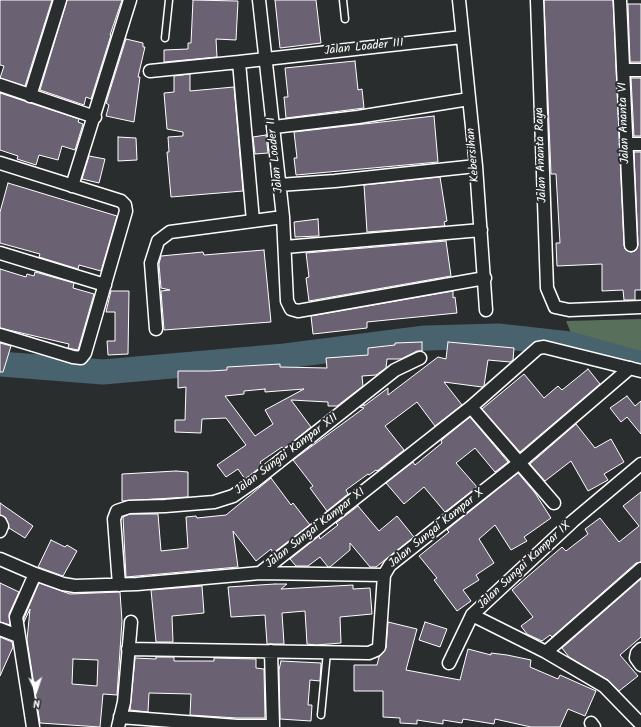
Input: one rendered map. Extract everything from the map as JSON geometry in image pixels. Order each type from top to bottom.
[{"type":"street","points":[[30,96],[60,0]]},
{"type":"street","points":[[72,186],[95,117],[130,0]]},
{"type":"street","name":"Jalan Loader II","points":[[259,0],[283,217],[287,302],[291,309],[298,311],[485,278]]},
{"type":"street","name":"Kebersihan","points":[[459,0],[476,166],[485,278],[486,310]]},
{"type":"street","name":"Jalan Ananta Raya","points":[[537,0],[547,288],[555,307],[570,310],[641,307]]},
{"type":"street","name":"Jalan Ananta VI","points":[[620,0],[626,144],[635,219],[632,245]]},
{"type":"street","name":"Jalan Loader III","points":[[150,71],[462,37]]},
{"type":"street","points":[[240,62],[253,221]]},
{"type":"street","points":[[624,70],[641,70]]},
{"type":"street","points":[[0,85],[95,117]]},
{"type":"street","points":[[274,127],[358,117],[469,99]]},
{"type":"street","points":[[626,144],[641,144]]},
{"type":"street","points":[[0,163],[121,201],[126,205],[126,211],[105,285],[85,353],[81,358],[73,357],[0,335]]},
{"type":"street","points":[[279,185],[349,180],[476,166]]},
{"type":"street","points":[[156,329],[151,263],[158,241],[170,232],[283,217]]},
{"type":"street","points":[[285,247],[481,230]]},
{"type":"street","points":[[0,253],[105,285]]},
{"type":"street","name":"Jalan Sungai Kampar XI","points":[[0,559],[35,574],[63,584],[75,586],[195,580],[260,573],[471,408],[541,346],[636,370]]},
{"type":"street","name":"Jalan Sungai Kampar XII","points":[[119,584],[114,519],[117,511],[129,507],[214,502],[233,496],[256,480],[395,370],[420,358]]},
{"type":"street","name":"Jalan Sungai Kampar X","points":[[128,649],[369,653],[378,649],[384,576],[394,560],[636,370]]},
{"type":"street","points":[[471,408],[554,503]]},
{"type":"street","name":"Jalan Sungai Kampar IX","points":[[641,464],[573,521],[472,615],[546,652],[604,686],[641,724]]},
{"type":"street","points":[[0,522],[2,526],[0,531]]},
{"type":"street","points":[[546,652],[641,569]]},
{"type":"street","points":[[260,573],[384,576]]},
{"type":"street","points":[[33,727],[16,617],[35,574]]},
{"type":"street","points":[[449,664],[472,615]]},
{"type":"street","points":[[131,622],[124,702],[119,722],[273,726],[271,651]]},
{"type":"street","points":[[0,629],[18,636]]},
{"type":"street","points":[[641,649],[637,653],[636,658],[641,665]]},
{"type":"lane","points":[[165,38],[169,0]]},
{"type":"lane","points":[[343,0],[345,19]]},
{"type":"lane","points":[[321,715],[327,652]]},
{"type":"green space","points":[[641,319],[641,366],[577,347],[566,321]]},
{"type":"building","points":[[0,0],[52,0],[25,86],[0,78],[4,66],[0,65]]},
{"type":"building","points":[[67,0],[122,0],[91,99],[86,97],[84,105],[40,90]]},
{"type":"building","points":[[193,0],[238,1],[236,40],[216,39],[217,57],[164,62],[164,50],[188,49],[188,43],[191,43]]},
{"type":"building","points":[[275,0],[316,0],[321,43],[280,48]]},
{"type":"building","points":[[544,0],[613,0],[624,245],[625,249],[631,252],[635,251],[638,245],[634,152],[641,152],[641,290],[635,290],[635,300],[624,300],[623,290],[602,291],[602,264],[557,266],[556,243],[560,243],[556,174],[551,174]]},
{"type":"building","points":[[628,4],[641,4],[641,62],[630,62]]},
{"type":"building","points":[[126,39],[143,43],[143,47],[145,47],[138,77],[140,77],[134,122],[106,116],[109,105],[106,103]]},
{"type":"building","points":[[355,61],[358,90],[362,89],[364,108],[286,118],[284,97],[288,97],[285,68]]},
{"type":"building","points":[[190,74],[190,91],[234,87],[243,191],[171,197],[167,152],[169,152],[168,137],[183,136],[183,132],[167,129],[164,93],[174,92],[174,76]]},
{"type":"building","points":[[631,78],[641,78],[641,136],[634,136]]},
{"type":"building","points":[[0,93],[79,119],[78,122],[83,124],[75,150],[62,146],[58,160],[39,155],[36,165],[17,159],[18,156],[0,150]]},
{"type":"building","points":[[434,116],[438,162],[296,175],[294,158],[297,158],[294,132]]},
{"type":"building","points":[[266,135],[268,153],[255,154],[253,137]]},
{"type":"building","points":[[118,137],[136,138],[137,160],[118,161]]},
{"type":"building","points":[[89,156],[105,159],[99,183],[82,179]]},
{"type":"building","points":[[440,177],[447,221],[444,222],[445,226],[367,232],[364,185]]},
{"type":"building","points":[[8,183],[117,216],[101,271],[79,265],[78,269],[39,257],[40,254],[0,243],[0,212]]},
{"type":"building","points":[[318,219],[319,236],[295,237],[294,222]]},
{"type":"building","points":[[446,241],[451,276],[309,301],[306,278],[309,277],[306,253]]},
{"type":"building","points":[[264,250],[271,322],[164,330],[161,291],[170,290],[161,288],[159,264],[161,256],[203,252],[204,255]]},
{"type":"building","points":[[0,269],[26,277],[27,274],[34,276],[35,272],[74,283],[73,288],[94,294],[78,350],[68,348],[69,344],[0,328]]},
{"type":"building","points":[[111,291],[129,291],[128,354],[108,355],[107,341],[115,341],[115,312],[106,312]]},
{"type":"building","points":[[453,291],[453,298],[455,297],[457,313],[367,322],[367,328],[313,334],[311,316]]},
{"type":"building","points":[[422,342],[422,351],[417,351],[401,359],[387,359],[386,368],[376,375],[362,376],[363,386],[337,406],[328,406],[328,402],[291,400],[311,427],[284,449],[282,447],[260,462],[262,466],[245,479],[238,469],[226,477],[217,465],[246,445],[226,418],[202,419],[201,433],[175,432],[175,420],[185,420],[186,387],[178,388],[178,371],[227,370],[227,367],[280,364],[280,367],[327,368],[326,358],[368,355],[368,348],[395,345],[395,343]],"holes":[[[265,389],[265,392],[304,389],[265,410],[273,424],[255,436],[225,396],[244,394],[244,391]]]},
{"type":"building","points":[[448,342],[514,348],[513,360],[510,362],[488,360],[484,386],[482,387],[444,382],[462,405],[435,426],[417,402],[385,426],[404,450],[377,471],[376,470],[369,475],[368,474],[346,490],[348,494],[327,511],[310,488],[313,486],[293,460],[364,408],[360,407],[364,404],[364,406],[388,388],[388,395],[438,357],[446,359]]},
{"type":"building","points":[[0,343],[11,346],[3,372],[0,372]]},
{"type":"building","points":[[588,369],[600,384],[520,452],[482,409],[524,374],[544,398],[558,386],[562,390]]},
{"type":"building","points":[[627,396],[635,406],[641,401],[641,434],[627,417],[621,422],[610,408]]},
{"type":"building","points":[[470,417],[508,462],[495,472],[475,448],[456,463],[477,487],[445,512],[424,487],[404,504],[386,483],[413,462],[415,465],[442,443],[441,441],[444,438]]},
{"type":"building","points":[[576,424],[595,448],[611,439],[624,462],[604,474],[608,480],[588,491],[571,461],[545,481],[530,464]]},
{"type":"building","points":[[176,471],[188,472],[188,497],[122,501],[122,474]]},
{"type":"building","points":[[518,473],[535,493],[551,518],[524,537],[527,541],[511,550],[495,525],[479,539],[494,563],[476,575],[479,580],[463,590],[471,601],[457,611],[434,580],[437,578],[419,556],[449,532],[447,530],[454,524]]},
{"type":"building","points":[[271,478],[291,505],[293,503],[310,525],[273,553],[271,549],[256,561],[233,531],[238,567],[126,577],[123,517],[130,514],[158,514],[161,551],[188,548],[186,517],[196,516],[197,518],[226,515]]},
{"type":"building","points":[[641,492],[641,562],[636,563],[552,637],[550,635],[542,641],[527,634],[521,626],[533,617],[512,590],[562,547],[566,551],[588,534],[585,529],[600,518],[619,542],[639,526],[623,506]]},
{"type":"building","points":[[0,503],[33,526],[25,538],[9,528],[6,518],[0,515]]},
{"type":"building","points":[[358,506],[379,531],[397,516],[414,537],[376,567],[370,567],[350,543],[350,550],[330,567],[328,567],[320,557],[308,566],[296,566],[290,559],[319,536],[320,539],[338,525],[336,523]]},
{"type":"building","points":[[51,540],[65,547],[67,545],[77,551],[63,576],[38,567]]},
{"type":"building","points":[[641,579],[641,637],[620,655],[638,676],[619,691],[608,680],[569,657],[562,648]]},
{"type":"building","points":[[0,583],[19,592],[9,614],[10,625],[0,622]]},
{"type":"building","points":[[39,583],[70,594],[120,592],[122,621],[117,695],[103,694],[100,727],[40,723],[27,640],[30,609],[24,622],[24,618]],"holes":[[[73,659],[98,660],[97,686],[72,684]]]},
{"type":"building","points":[[287,584],[281,589],[353,585],[353,589],[370,588],[372,614],[340,617],[341,643],[316,645],[307,644],[305,611],[282,613],[284,644],[267,644],[265,615],[231,617],[228,587]]},
{"type":"building","points":[[202,586],[204,613],[172,616],[173,642],[156,642],[151,590]]},
{"type":"building","points":[[388,622],[417,629],[406,670],[460,680],[468,649],[491,655],[491,653],[531,660],[530,667],[558,679],[560,675],[596,691],[585,716],[568,709],[560,727],[531,727],[495,719],[494,724],[463,719],[462,723],[443,720],[443,724],[417,720],[417,724],[400,723],[400,718],[383,717],[383,691],[354,691],[354,665],[377,665],[379,657],[386,648]]},
{"type":"building","points":[[425,622],[447,629],[440,647],[419,640]]},
{"type":"building","points":[[0,637],[12,642],[13,647],[0,676]]},
{"type":"building","points":[[156,657],[174,657],[174,661],[214,661],[214,658],[256,659],[256,668],[264,669],[265,718],[190,715],[191,694],[149,693],[148,712],[130,710],[135,658],[156,659]]},
{"type":"building","points":[[281,661],[321,663],[320,681],[310,680],[308,705],[312,705],[311,721],[280,719],[279,670]]},
{"type":"waterway","points":[[0,364],[103,372],[285,356],[425,338],[498,336],[570,344],[641,364]]}]
